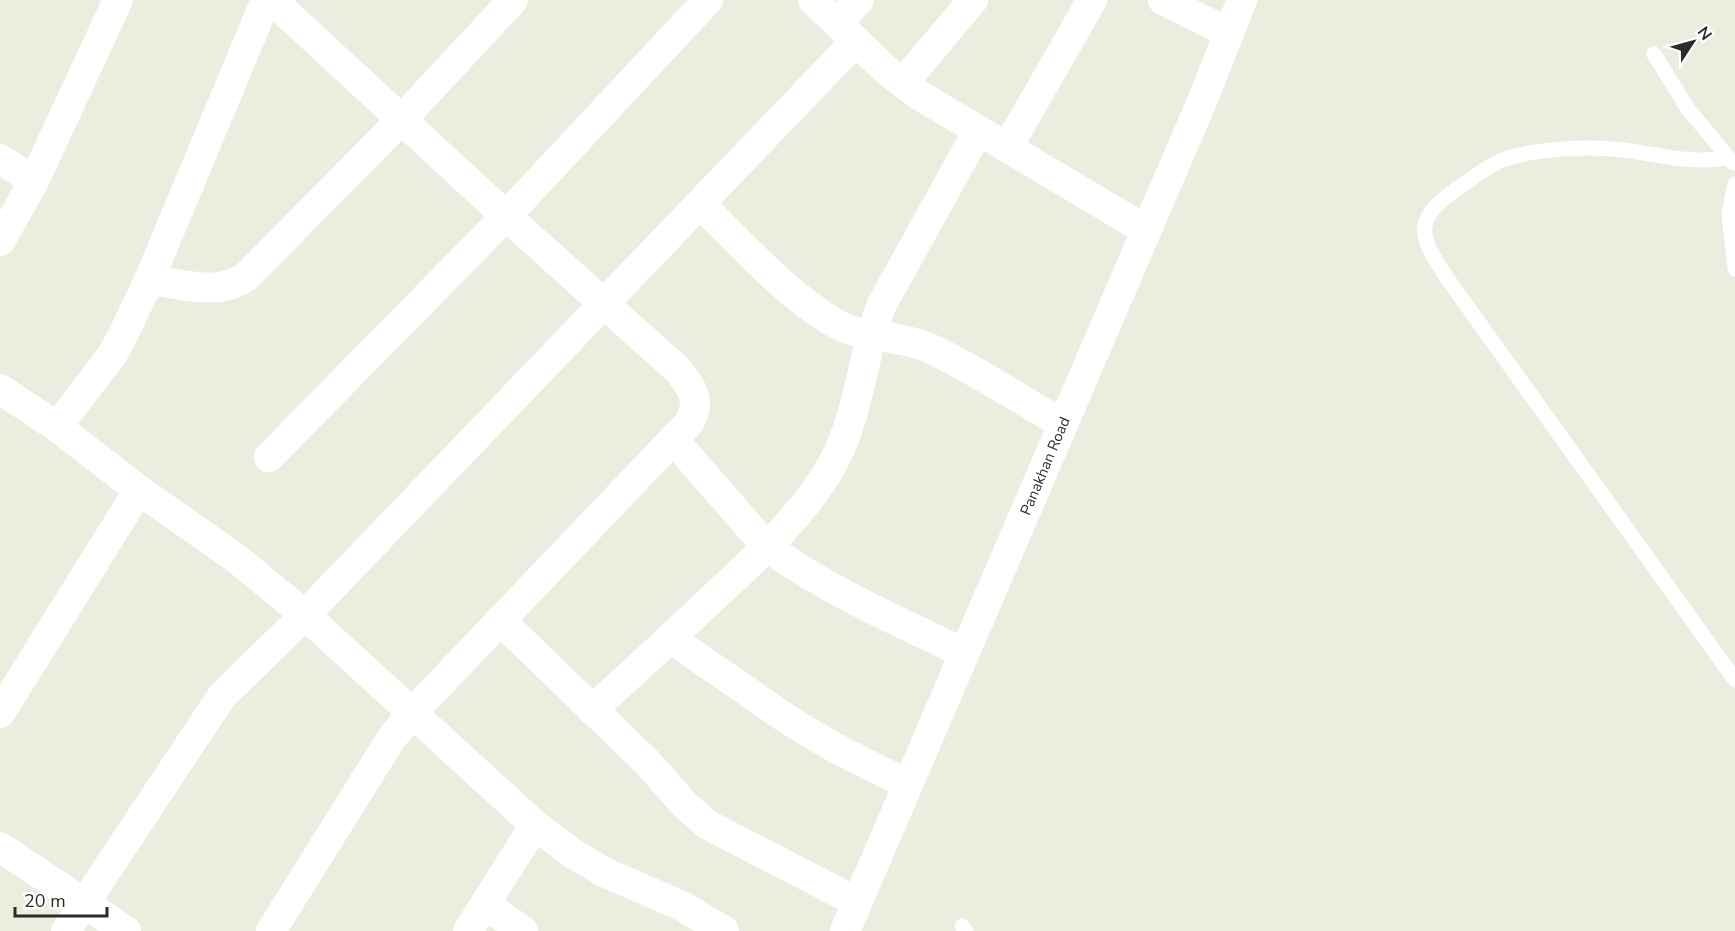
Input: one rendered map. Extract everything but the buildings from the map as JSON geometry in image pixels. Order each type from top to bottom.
[{"type":"street","points":[[0,241],[34,182],[118,0]]},
{"type":"street","points":[[57,427],[112,356],[149,280],[266,0]]},
{"type":"street","points":[[271,931],[391,739],[412,713],[673,440],[696,412],[695,397],[687,381],[272,0]]},
{"type":"street","points":[[149,280],[223,289],[235,285],[247,276],[402,119],[513,0]]},
{"type":"street","points":[[269,457],[506,216],[708,0]]},
{"type":"street","points":[[813,0],[903,83],[978,131],[1146,230]]},
{"type":"street","points":[[66,931],[222,696],[305,615],[700,204],[846,32],[859,0]]},
{"type":"street","points":[[903,83],[973,0]]},
{"type":"street","points":[[1007,148],[1092,0]]},
{"type":"street","points":[[1162,0],[1229,33]]},
{"type":"street","name":"Panakhan Road","points":[[845,931],[1146,230],[1242,0]]},
{"type":"street","points":[[592,710],[767,547],[806,506],[834,462],[850,424],[870,336],[881,306],[978,131]]},
{"type":"street","points":[[0,159],[34,182]]},
{"type":"street","points":[[700,204],[812,308],[835,324],[870,336],[896,338],[927,347],[1063,424]]},
{"type":"street","points":[[0,389],[57,427],[237,559],[305,615],[535,825],[572,853],[603,872],[682,906],[724,931]]},
{"type":"street","points":[[673,440],[767,547],[827,587],[964,653]]},
{"type":"street","points":[[0,713],[140,490]]},
{"type":"street","points":[[500,620],[646,761],[686,806],[708,825],[857,902]]},
{"type":"street","points":[[670,638],[787,719],[835,748],[907,784]]},
{"type":"street","points":[[468,931],[535,825]]},
{"type":"street","points":[[0,847],[126,931]]},
{"type":"street","points":[[485,904],[523,931]]},
{"type":"lane","points":[[1654,54],[1688,109],[1731,161]]},
{"type":"lane","points":[[1731,161],[1699,162],[1621,150],[1583,149],[1520,155],[1499,162],[1479,173],[1435,205],[1422,232],[1428,249],[1447,278],[1735,680]]},
{"type":"lane","points":[[1735,184],[1729,213],[1730,242],[1735,269]]}]
